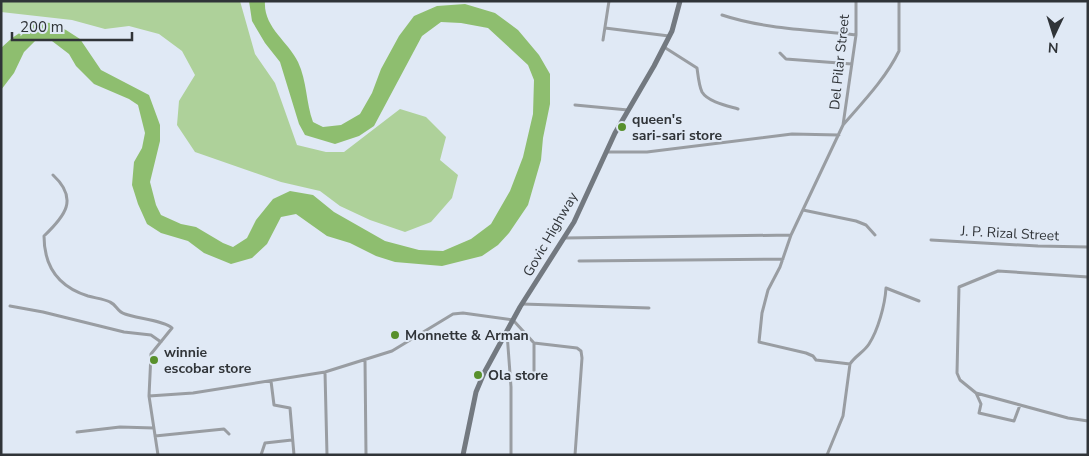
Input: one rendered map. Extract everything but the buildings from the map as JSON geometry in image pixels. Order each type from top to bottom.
[{"type":"main road","name":"Govic Highway","points":[[463,455],[476,392],[484,373],[522,304],[574,222],[614,132],[664,47],[680,1]]},
{"type":"street","points":[[603,40],[609,1]]},
{"type":"street","name":"Del Pilar Street","points":[[843,125],[856,35],[856,1]]},
{"type":"street","points":[[850,364],[816,360],[813,356],[806,353],[759,342],[762,313],[768,290],[843,125],[868,96],[899,51],[899,1]]},
{"type":"street","points":[[722,15],[742,22],[856,35]]},
{"type":"street","points":[[605,28],[669,36]]},
{"type":"street","points":[[664,47],[697,68],[702,91],[706,96],[721,104],[738,109]]},
{"type":"street","points":[[780,53],[786,59],[852,64]]},
{"type":"street","points":[[575,105],[628,110]]},
{"type":"street","points":[[606,152],[647,152],[792,134],[839,135]]},
{"type":"street","points":[[52,176],[63,184],[66,190],[65,211],[44,236],[44,249],[48,262],[56,275],[68,288],[110,302],[122,314],[169,325],[172,328],[150,354],[149,396],[158,455]]},
{"type":"street","points":[[803,210],[856,221],[866,225],[875,235]]},
{"type":"street","points":[[564,238],[792,235]]},
{"type":"street","name":"J. P. Rizal Street","points":[[931,240],[1088,247]]},
{"type":"street","points":[[579,261],[783,259]]},
{"type":"street","points":[[1088,277],[998,271],[959,287],[957,373],[960,380],[976,393],[1068,418],[1088,421]]},
{"type":"street","points":[[827,455],[843,416],[850,364],[854,357],[868,346],[884,305],[886,288],[919,301]]},
{"type":"street","points":[[522,304],[649,308]]},
{"type":"street","points":[[10,306],[124,332],[151,335],[161,342]]},
{"type":"street","points":[[149,396],[193,393],[325,372],[392,351],[453,314],[463,313],[513,320],[534,344],[534,376]]},
{"type":"street","points":[[507,330],[511,387],[511,455]]},
{"type":"street","points":[[534,344],[577,348],[581,351],[575,455]]},
{"type":"street","points":[[365,360],[366,455]]},
{"type":"street","points":[[325,372],[328,455]]},
{"type":"street","points":[[271,381],[274,405],[290,408],[294,455]]},
{"type":"street","points":[[976,393],[981,404],[980,414],[1014,421],[1020,405]]},
{"type":"street","points":[[77,432],[120,427],[154,428]]},
{"type":"street","points":[[155,436],[224,429],[229,434]]},
{"type":"street","points":[[261,455],[265,443],[292,440]]},
{"type":"shaded area","points":[[1,1],[240,1],[255,54],[275,83],[297,145],[326,152],[344,152],[400,109],[426,117],[446,137],[440,160],[458,175],[452,198],[431,222],[405,232],[370,220],[340,206],[320,191],[281,182],[195,152],[177,125],[179,101],[195,75],[182,51],[159,34],[129,26],[105,29],[72,20],[1,12]]},
{"type":"shaded area","points":[[249,1],[265,1],[268,19],[294,54],[301,69],[313,122],[323,127],[341,125],[360,114],[399,36],[414,16],[437,6],[465,4],[495,13],[518,30],[539,55],[550,74],[550,104],[543,138],[541,160],[528,205],[509,233],[498,245],[482,256],[442,266],[395,262],[376,256],[350,243],[327,236],[296,214],[281,217],[267,244],[252,258],[231,264],[204,253],[188,241],[161,233],[147,224],[132,185],[134,162],[142,148],[145,133],[138,105],[129,99],[94,84],[76,66],[69,54],[52,41],[35,41],[24,52],[14,73],[1,90],[1,48],[36,22],[51,23],[80,39],[101,70],[149,95],[160,125],[160,141],[150,182],[156,205],[161,215],[181,224],[196,227],[233,247],[247,238],[256,220],[273,199],[290,191],[313,195],[334,212],[385,241],[419,250],[443,251],[471,239],[491,224],[510,191],[523,157],[533,114],[534,80],[528,65],[488,28],[461,23],[441,22],[422,36],[374,126],[359,136],[335,144],[305,135],[299,124],[280,62],[265,43],[252,21]]},
{"type":"place","name":"queen's sari-sari store","points":[[622,127]]},
{"type":"place","name":"Monnette & Arman","points":[[395,335]]},
{"type":"place","name":"winnie escobar store","points":[[154,360]]},
{"type":"place","name":"Ola store","points":[[478,375]]}]
